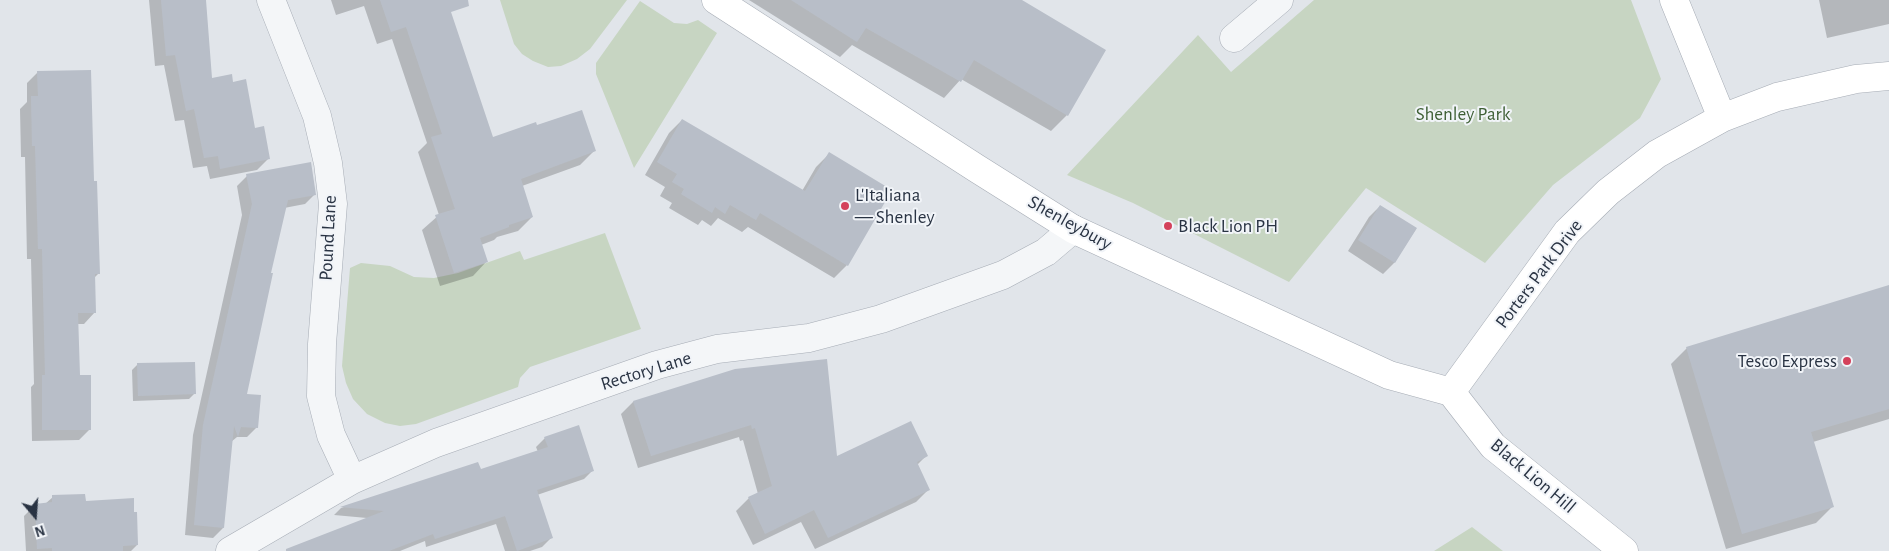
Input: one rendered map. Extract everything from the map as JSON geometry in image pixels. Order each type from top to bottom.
[{"type":"main road","name":"Shenleybury","points":[[716,0],[1073,229],[1389,375],[1451,392]]},
{"type":"main road","points":[[1674,0],[1722,118]]},
{"type":"main road","name":"Porters Park Drive","points":[[1451,392],[1567,232],[1608,192],[1657,154],[1722,118],[1777,97],[1856,79],[1889,76]]},
{"type":"main road","name":"Black Lion Hill","points":[[1451,392],[1493,446],[1624,551]]},
{"type":"street","name":"Pound Lane","points":[[270,0],[317,116],[328,163],[332,204],[320,393],[331,435],[352,480]]},
{"type":"street","points":[[1234,38],[1279,0]]},
{"type":"street","name":"Rectory Lane","points":[[230,551],[352,480],[436,443],[657,365],[717,350],[809,338],[858,326],[891,315],[1003,275],[1046,252],[1073,229]]},
{"type":"green space","points":[[500,0],[627,0],[590,49],[577,59],[561,66],[548,67],[522,54],[514,44]]},
{"type":"green space","name":"Shenley Park","points":[[1314,0],[1631,0],[1661,79],[1640,118],[1553,185],[1485,263],[1366,188],[1289,282],[1133,203],[1067,175],[1198,35],[1231,72]]},
{"type":"green space","points":[[640,1],[674,23],[687,24],[698,20],[717,33],[634,168],[596,74],[596,63]]},
{"type":"green space","points":[[605,233],[641,329],[530,367],[520,378],[518,387],[416,424],[400,426],[385,423],[367,414],[353,399],[346,383],[342,366],[350,268],[361,263],[390,266],[414,277],[434,278],[458,273],[520,251],[524,260]]},
{"type":"green space","points":[[1472,527],[1503,551],[1434,551]]},
{"type":"building","points":[[161,0],[206,0],[212,78],[232,74],[233,82],[246,79],[255,128],[264,126],[270,159],[220,169],[218,156],[204,158],[194,109],[186,111],[175,55],[166,56]]},
{"type":"building","points":[[380,0],[468,0],[469,6],[451,12],[493,137],[536,122],[537,125],[582,110],[596,151],[521,179],[533,217],[480,238],[488,262],[454,273],[435,215],[455,209],[431,137],[442,134],[406,27],[391,32]]},
{"type":"building","points":[[791,0],[1022,0],[1106,50],[1068,116],[974,60],[961,82],[866,28],[857,42]]},
{"type":"building","points":[[91,70],[94,181],[97,181],[100,274],[95,274],[96,313],[78,313],[80,375],[91,375],[91,430],[42,430],[42,375],[45,375],[42,249],[38,249],[35,146],[32,146],[31,96],[38,96],[37,71]]},
{"type":"building","points":[[682,119],[805,191],[829,152],[892,190],[848,266],[760,213],[756,220],[730,205],[725,214],[715,207],[712,213],[681,194],[684,189],[672,182],[677,174],[657,162]]},
{"type":"building","points":[[311,162],[316,195],[288,200],[271,273],[273,273],[247,394],[261,395],[258,428],[241,427],[238,437],[234,426],[224,528],[194,525],[203,425],[252,204],[246,174]]},
{"type":"building","points":[[1380,205],[1417,228],[1395,263],[1358,240]]},
{"type":"building","points":[[1889,285],[1889,409],[1811,432],[1834,507],[1742,534],[1686,347]]},
{"type":"building","points":[[827,359],[837,456],[911,421],[928,456],[917,462],[930,490],[828,538],[814,510],[765,534],[748,497],[772,486],[755,428],[752,429],[751,425],[651,456],[633,401],[735,369]]},
{"type":"building","points":[[195,362],[196,394],[138,396],[137,363]]},
{"type":"building","points":[[579,425],[594,471],[537,490],[553,538],[517,551],[505,516],[435,539],[433,534],[389,551],[286,551],[286,549],[384,511],[340,507],[478,462],[481,469],[548,447],[544,437]]},
{"type":"building","points":[[85,494],[86,501],[134,498],[134,512],[137,512],[138,545],[123,546],[123,551],[52,551],[52,548],[37,549],[35,504],[52,502],[52,495]]},
{"type":"place","name":"L'Italiana — Shenley","points":[[845,206]]},
{"type":"place","name":"Black Lion PH","points":[[1168,226]]},
{"type":"place","name":"Tesco Express","points":[[1847,361]]}]
